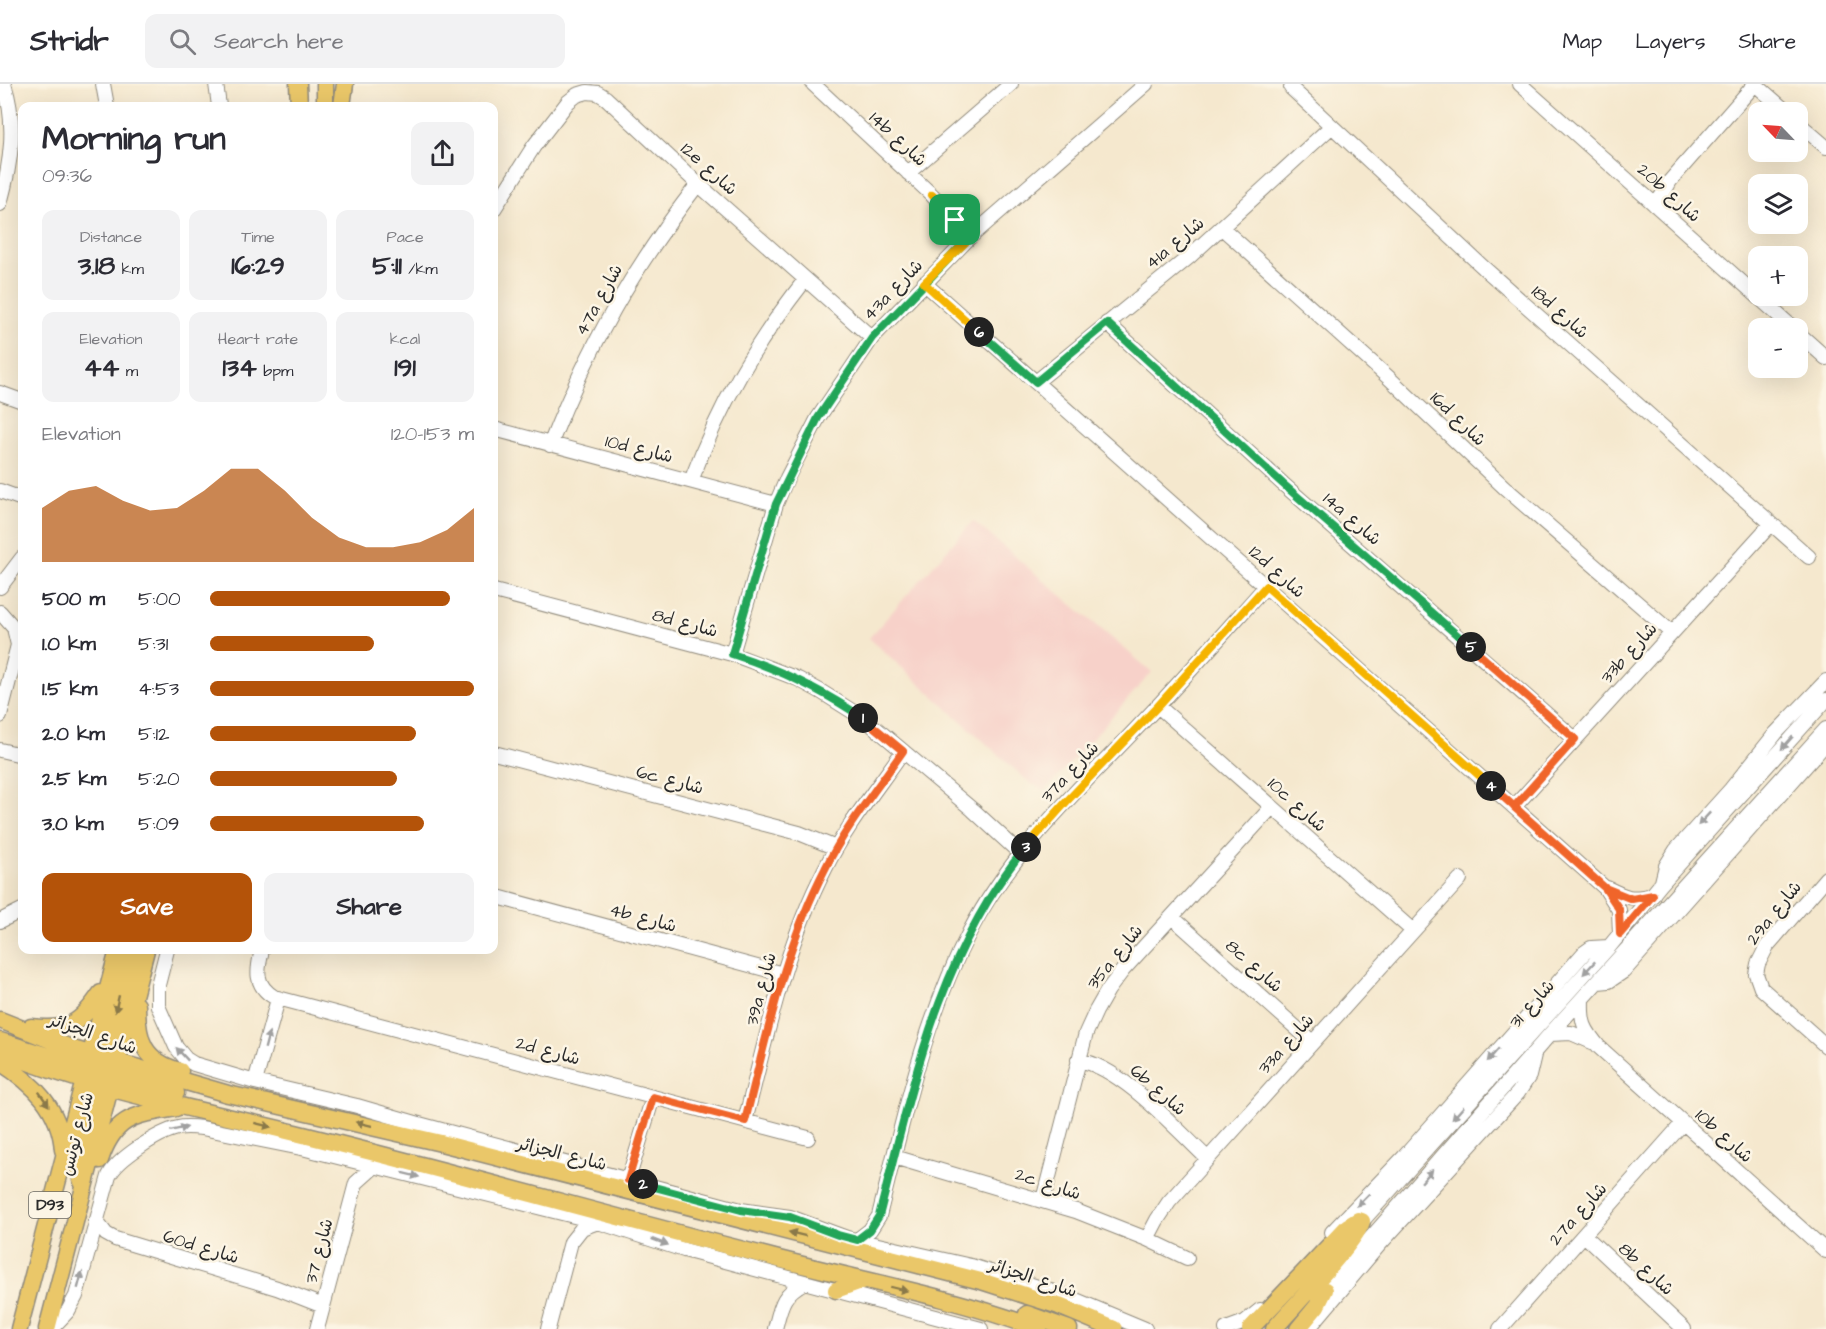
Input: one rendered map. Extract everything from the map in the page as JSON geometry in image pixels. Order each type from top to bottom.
[{"type":"main road","points":[[298,84],[299,102]]},
{"type":"main road","points":[[324,84],[325,102]]},
{"type":"main road","points":[[343,102],[345,84]]},
{"type":"main road","name":"شارع تونس","points":[[100,1072],[110,978],[116,954]]},
{"type":"main road","points":[[129,954],[79,1159],[79,1172],[84,1185],[97,1170],[109,1138],[129,1118],[186,1107]]},
{"type":"main road","name":"شارع تونس","points":[[19,1329],[63,1155],[100,1072],[137,981],[145,954]]},
{"type":"main road","points":[[6,1022],[54,1029],[72,1024],[89,1010],[110,978]]},
{"type":"main road","points":[[137,981],[138,1031],[147,1051],[165,1066],[214,1080],[228,1094]]},
{"type":"main road","name":"شارع الجزائر","points":[[6,1022],[100,1072],[186,1107],[989,1311],[1039,1329]]},
{"type":"main road","points":[[0,1041],[100,1072]]},
{"type":"main road","name":"شارع الجزائر","points":[[0,1051],[100,1072],[228,1094],[345,1120],[981,1281],[1059,1305],[1110,1327],[1128,1329]]},
{"type":"main road","points":[[0,1062],[28,1081],[48,1104],[57,1123],[63,1155]]},
{"type":"main road","points":[[294,1133],[306,1149]]},
{"type":"main road","points":[[487,1155],[512,1148]]},
{"type":"main road","name":"شارع تونس","points":[[49,1329],[84,1185]]},
{"type":"main road","points":[[1250,1329],[1348,1226],[1358,1220],[1362,1221],[1359,1230],[1336,1259],[1274,1329]]},
{"type":"main road","points":[[971,1266],[981,1281]]},
{"type":"main road","points":[[836,1290],[864,1280]]},
{"type":"main road","points":[[1309,1328],[1325,1290]]},
{"type":"main road","points":[[1013,1329],[995,1321],[989,1311],[994,1307],[1010,1308],[1069,1329]]},
{"type":"street","points":[[0,200],[9,161],[12,134],[10,107],[4,84]]},
{"type":"street","points":[[103,84],[106,102]]},
{"type":"street","points":[[216,84],[218,102]]},
{"type":"street","name":"14b شارع","points":[[813,84],[972,235]]},
{"type":"street","points":[[911,176],[943,142],[1011,84]]},
{"type":"street","name":"43a شارع","points":[[732,654],[776,504],[818,418],[872,338],[972,235],[1146,84]]},
{"type":"street","name":"20b شارع","points":[[1520,84],[1782,318]]},
{"type":"street","points":[[1651,202],[1657,189],[1670,181],[1755,84],[1776,102]]},
{"type":"street","name":"18d شارع","points":[[1291,88],[1484,268],[1809,557]]},
{"type":"street","name":"12e شارع","points":[[498,203],[534,146],[564,106],[572,98],[587,92],[598,93],[872,338]]},
{"type":"street","name":"41a شارع","points":[[1036,382],[1222,228],[1332,126]]},
{"type":"street","points":[[1808,131],[1826,147]]},
{"type":"street","name":"47a شارع","points":[[550,445],[588,355],[612,310],[667,224],[698,184]]},
{"type":"street","name":"16d شارع","points":[[1222,228],[1389,378],[1504,487],[1672,633]]},
{"type":"street","points":[[691,481],[726,398],[749,357],[805,280]]},
{"type":"street","name":"12d شارع","points":[[924,283],[1605,888],[1619,909],[1620,934]]},
{"type":"street","name":"14a شارع","points":[[1107,323],[1283,484],[1575,739]]},
{"type":"street","points":[[1808,342],[1826,358]]},
{"type":"street","points":[[0,393],[18,400]]},
{"type":"street","name":"10d شارع","points":[[498,430],[776,504]]},
{"type":"street","points":[[0,491],[18,498]]},
{"type":"street","name":"33b شارع","points":[[1514,807],[1771,524]]},
{"type":"street","points":[[0,587],[18,563]]},
{"type":"street","name":"37a شارع","points":[[857,1240],[870,1230],[879,1216],[925,1045],[951,972],[991,895],[1021,854],[1067,801],[1158,706],[1266,586]]},
{"type":"street","name":"8d شارع","points":[[498,592],[732,654],[777,670],[820,691],[866,720],[1021,854]]},
{"type":"street","points":[[0,612],[14,628],[18,645],[0,716]]},
{"type":"street","points":[[1657,890],[1666,866],[1676,850],[1731,789],[1776,734],[1826,681]]},
{"type":"street","name":"شارع 31","points":[[1260,1329],[1362,1221],[1535,1026],[1609,947],[1826,700]]},
{"type":"street","name":"10c شارع","points":[[1158,706],[1413,931]]},
{"type":"street","name":"شارع 31","points":[[1291,1329],[1551,1034],[1826,729]]},
{"type":"street","points":[[1598,982],[1609,981],[1624,971],[1826,743]]},
{"type":"street","points":[[0,750],[18,754]]},
{"type":"street","name":"39a شارع","points":[[745,1121],[783,975],[805,911],[836,848],[903,751]]},
{"type":"street","name":"6c شارع","points":[[498,754],[798,833],[836,848]]},
{"type":"street","name":"35a شارع","points":[[1042,1200],[1086,1033],[1108,990],[1272,807]]},
{"type":"street","name":"29a شارع","points":[[1826,878],[1767,946],[1756,974],[1758,982],[1767,994],[1826,1046]]},
{"type":"street","name":"33a شارع","points":[[1147,1239],[1163,1211],[1460,879]]},
{"type":"street","name":"12d شارع","points":[[1605,888],[1632,899],[1657,890]]},
{"type":"street","name":"4b شارع","points":[[498,897],[783,975]]},
{"type":"street","points":[[0,921],[18,912]]},
{"type":"street","name":"8c شارع","points":[[1172,917],[1312,1042]]},
{"type":"street","points":[[1226,1329],[1245,1322],[1260,1309],[1404,1157],[1587,950],[1609,947]]},
{"type":"street","points":[[166,954],[158,985],[158,1005],[176,1047],[186,1059],[194,1064],[741,1210],[790,1217],[838,1235],[971,1266],[1066,1296],[1145,1329]]},
{"type":"street","points":[[255,1082],[278,999],[266,992],[258,980],[257,971],[261,954]]},
{"type":"street","name":"2d شارع","points":[[278,999],[808,1138]]},
{"type":"street","name":"10b شارع","points":[[1582,1000],[1581,1015],[1584,1027],[1599,1047],[1826,1251]]},
{"type":"street","name":"10b شارع","points":[[1551,1034],[1577,1034],[1599,1047]]},
{"type":"street","points":[[1309,1328],[1379,1245],[1518,1093],[1529,1076],[1535,1053]]},
{"type":"street","name":"6b شارع","points":[[1078,1060],[1091,1062],[1115,1076],[1146,1101],[1208,1160]]},
{"type":"street","points":[[628,1180],[653,1097]]},
{"type":"street","name":"27a شارع","points":[[1500,1329],[1683,1123]]},
{"type":"street","points":[[49,1329],[72,1304],[109,1176],[114,1166],[125,1156],[171,1130],[194,1127],[336,1156],[598,1222],[684,1251],[981,1329]]},
{"type":"street","points":[[336,1156],[349,1166],[356,1183],[375,1166]]},
{"type":"street","name":"2c شارع","points":[[894,1156],[1042,1200],[1109,1223],[1187,1258]]},
{"type":"street","name":"شارع 37","points":[[317,1329],[356,1183]]},
{"type":"street","points":[[559,1212],[567,1226],[571,1242]]},
{"type":"street","points":[[879,1216],[881,1233],[890,1247]]},
{"type":"street","name":"60d شارع","points":[[96,1221],[106,1234],[115,1239],[324,1301]]},
{"type":"street","points":[[548,1329],[571,1242],[582,1228],[598,1222]]},
{"type":"street","name":"8b شارع","points":[[1584,1235],[1684,1329]]},
{"type":"street","points":[[90,1245],[101,1240],[115,1239]]},
{"type":"street","points":[[1362,1250],[1379,1245]]},
{"type":"street","points":[[770,1272],[777,1283],[782,1301]]},
{"type":"street","points":[[775,1329],[782,1301],[789,1292],[805,1282]]},
{"type":"shaded area","points":[[973,521],[1152,672],[1045,791],[1030,783],[869,638]]},
{"type":"route","points":[[955,220],[932,195],[976,232],[924,283],[1036,382],[1107,323],[1283,484],[1575,739],[1514,807],[1605,888],[1632,899],[1653,895],[1620,934],[1619,909],[1605,888],[1266,586],[1158,706],[1042,829],[991,895],[971,930],[940,998],[913,1086],[879,1216],[870,1230],[857,1240],[790,1217],[741,1210],[628,1180],[653,1097],[745,1121],[783,975],[805,911],[836,848],[903,751],[866,720],[820,691],[777,670],[732,654],[768,529],[787,478],[818,418],[872,338],[924,283],[968,239],[955,220]]}]
